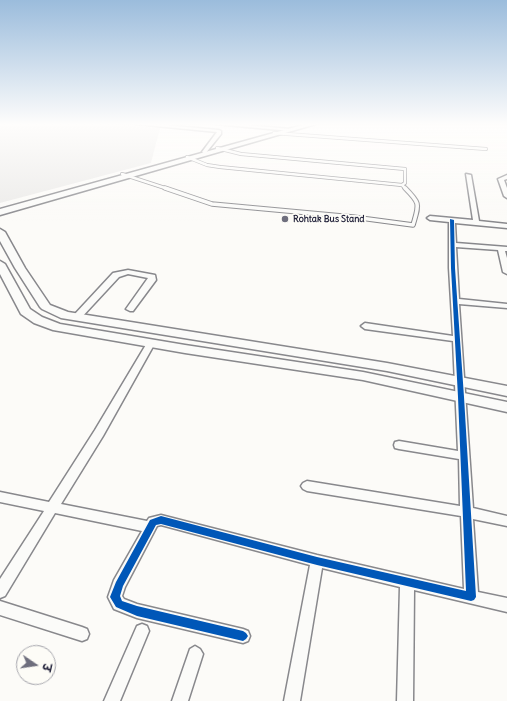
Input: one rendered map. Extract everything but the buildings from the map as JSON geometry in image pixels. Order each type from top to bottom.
[{"type":"main road","points":[[0,212],[188,157]]},
{"type":"main road","points":[[0,208],[125,175]]},
{"type":"main road","points":[[15,207],[2,228],[20,268],[46,308],[64,315],[387,367],[507,391]]},
{"type":"main road","points":[[0,264],[25,311],[38,320],[58,328],[363,376],[507,407]]},
{"type":"street","points":[[468,174],[476,222]]},
{"type":"street","points":[[507,177],[501,178],[507,196]]},
{"type":"street","points":[[430,218],[507,226]]},
{"type":"street","points":[[452,220],[471,597]]},
{"type":"street","points":[[453,245],[504,249],[507,272]]},
{"type":"street","points":[[77,317],[116,274],[128,272],[152,277],[152,280],[130,309]]},
{"type":"street","points":[[455,301],[507,306]]},
{"type":"street","points":[[365,326],[458,339]]},
{"type":"street","points":[[0,591],[99,433],[152,343]]},
{"type":"street","points":[[399,445],[464,456]]},
{"type":"street","points":[[307,486],[467,512],[507,521]]},
{"type":"street","points":[[0,497],[149,527]]},
{"type":"street","points":[[243,636],[137,611],[119,604],[114,597],[149,527],[153,522],[160,520],[317,561],[507,605]]},
{"type":"street","points":[[292,701],[317,561]]},
{"type":"street","points":[[405,701],[407,582]]},
{"type":"street","points":[[0,608],[82,634]]},
{"type":"street","points":[[112,701],[142,631]]},
{"type":"street","points":[[180,701],[195,654]]},
{"type":"lane","points":[[125,175],[212,204],[353,217],[413,225],[418,209],[418,200],[402,185],[220,167],[207,165],[188,157]]},
{"type":"lane","points":[[270,157],[405,169],[405,183],[402,185]]},
{"type":"shaded area","points":[[0,157],[153,157],[151,163],[0,203]]},
{"type":"cycle path","points":[[243,636],[137,611],[119,604],[115,597],[119,585],[153,522],[161,520],[317,561],[471,597],[453,268],[452,220]]},
{"type":"place","name":"Rohtak Bus Stand","points":[[285,219]]}]
